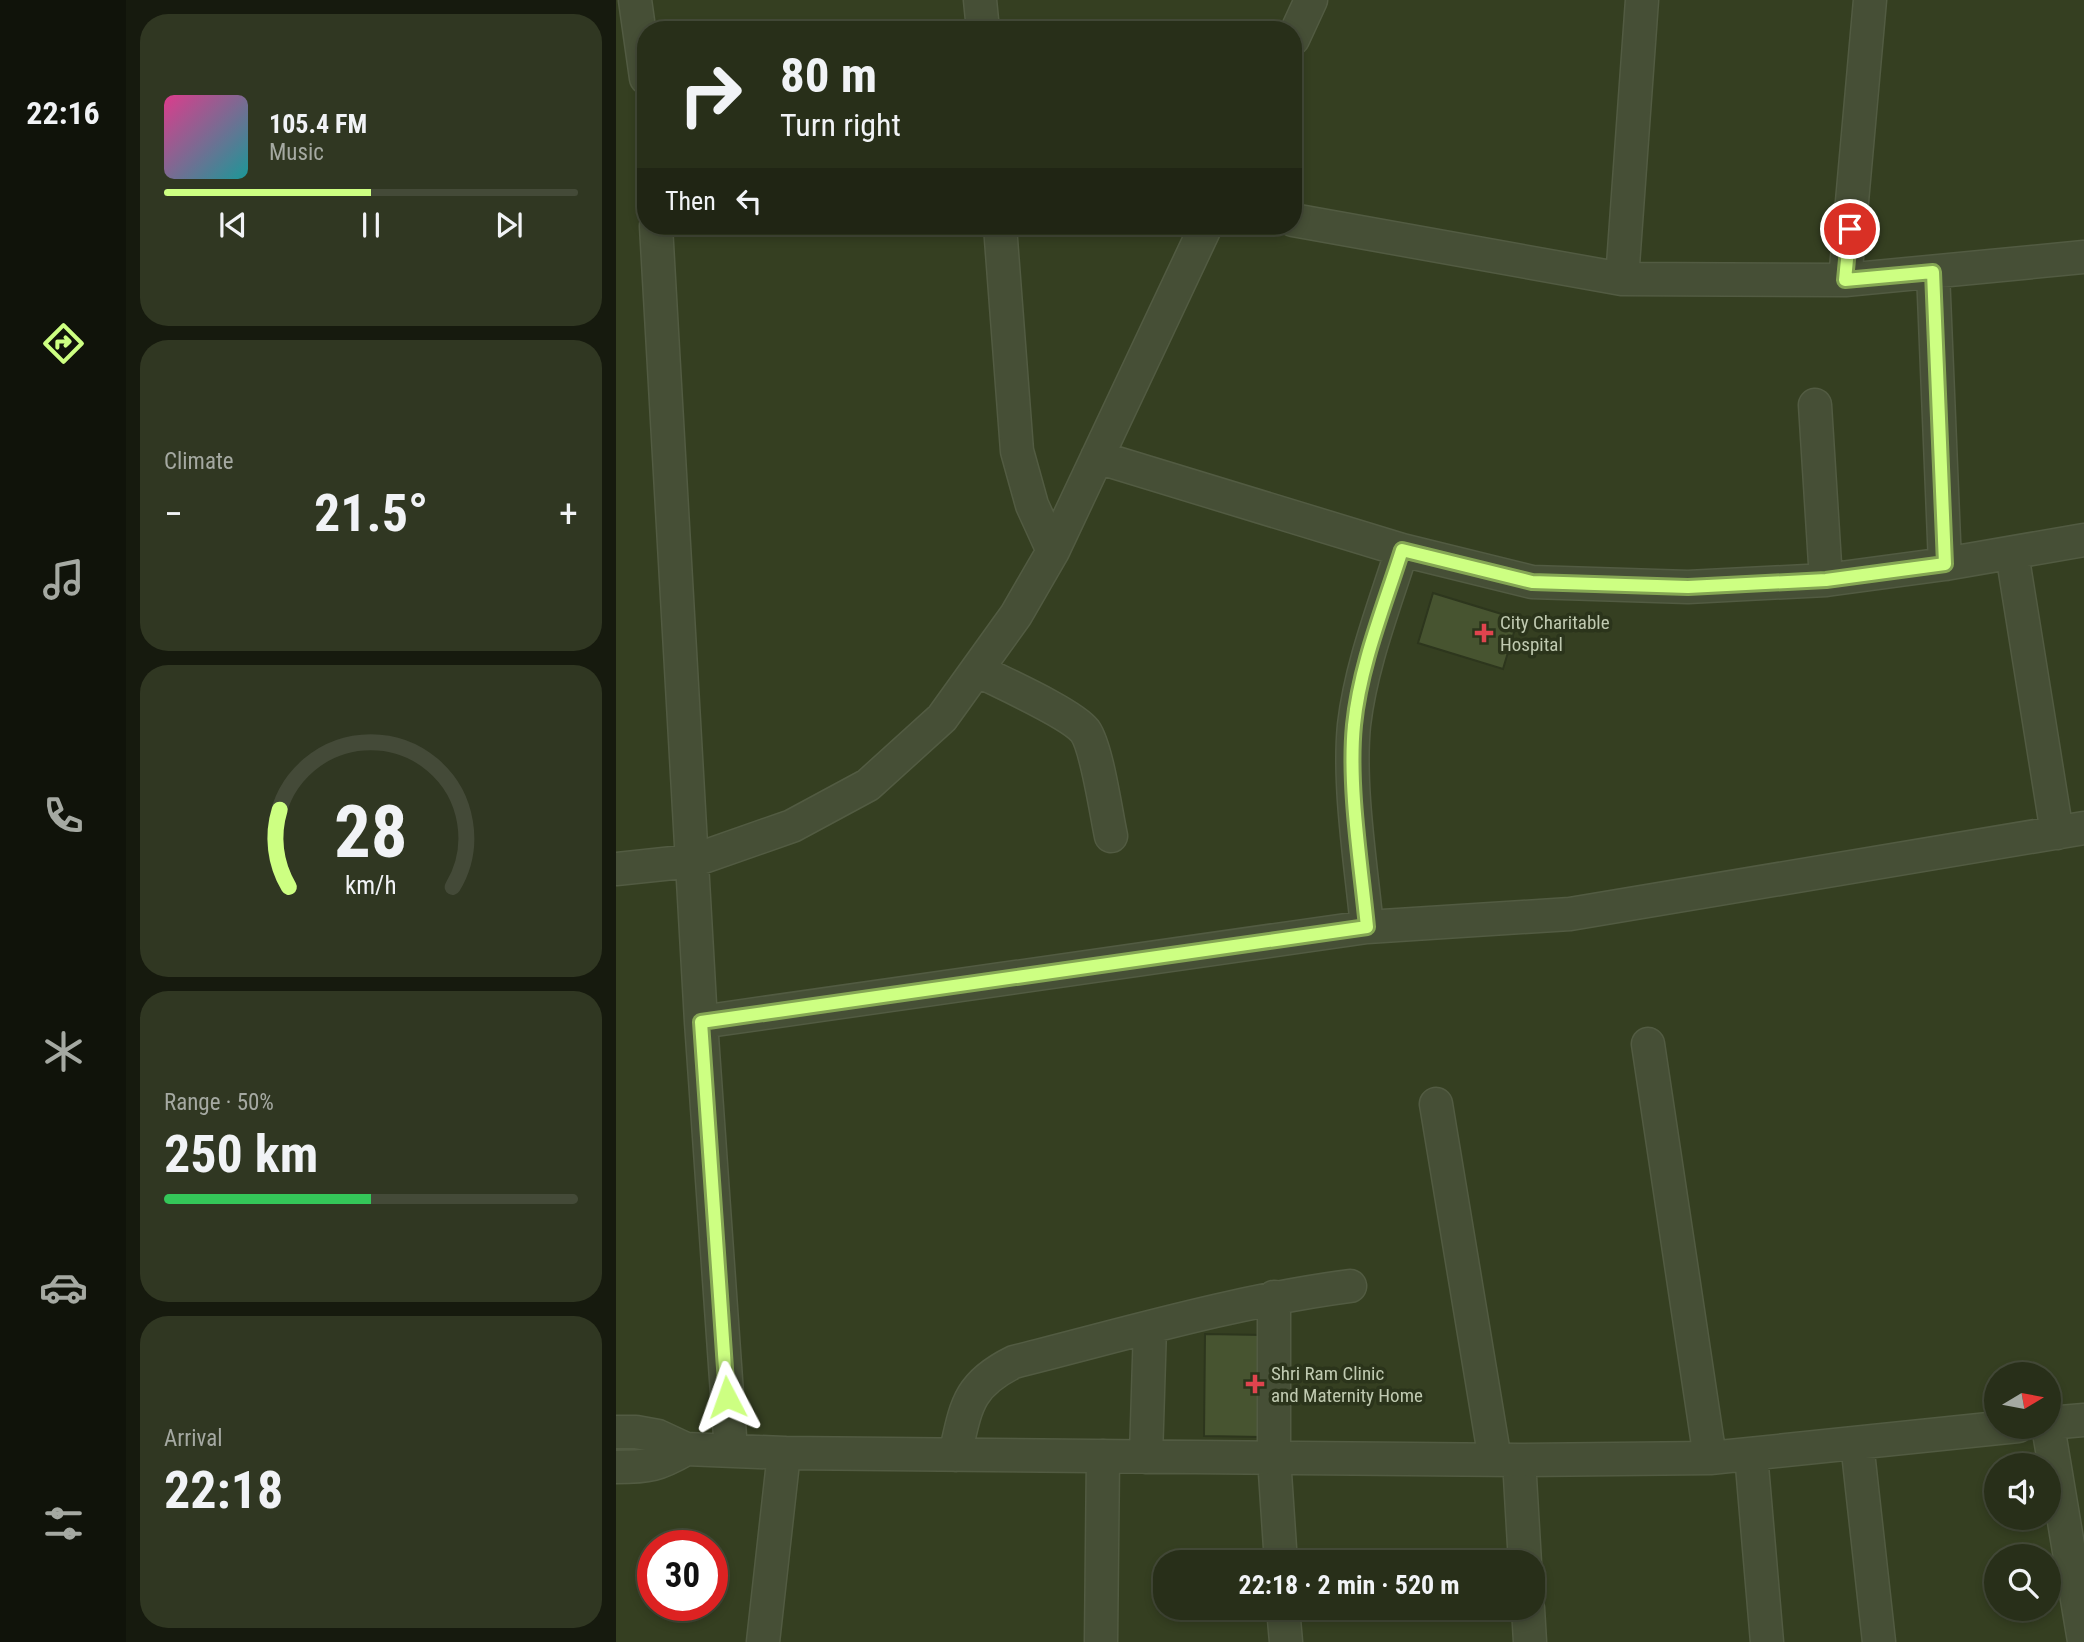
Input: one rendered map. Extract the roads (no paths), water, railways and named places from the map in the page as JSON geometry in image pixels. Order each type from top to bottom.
[{"type":"street","points":[[635,0],[638,21]]},
{"type":"street","points":[[980,0],[982,21]]},
{"type":"street","points":[[1301,21],[1311,0]]},
{"type":"street","points":[[1622,279],[1642,0]]},
{"type":"street","points":[[1845,280],[1870,0]]},
{"type":"street","points":[[1302,222],[1622,279],[1845,280],[2084,257]]},
{"type":"street","points":[[657,235],[701,1022],[731,1451]]},
{"type":"street","points":[[1001,235],[1017,451],[1032,505],[1053,551]]},
{"type":"street","points":[[616,869],[692,861],[792,826],[868,785],[942,718],[1016,615],[1053,551],[1202,235]]},
{"type":"street","points":[[1933,272],[1945,564]]},
{"type":"street","points":[[1815,405],[1826,580]]},
{"type":"street","points":[[1097,457],[1402,550],[1532,582],[1688,587],[1826,580],[1945,564],[2084,540]]},
{"type":"street","points":[[1367,927],[1354,789],[1354,726],[1363,671],[1402,550]]},
{"type":"street","points":[[701,1022],[1367,927],[1570,915],[2071,830],[2012,553]]},
{"type":"street","points":[[977,670],[1068,717],[1084,731],[1092,746],[1111,836]]},
{"type":"street","points":[[1648,1044],[1710,1458]]},
{"type":"street","points":[[1436,1104],[1523,1550]]},
{"type":"street","points":[[955,1455],[965,1413],[975,1390],[992,1373],[1014,1362],[1274,1297],[1350,1286]]},
{"type":"street","points":[[1274,1297],[1274,1458],[1279,1550]]},
{"type":"street","points":[[1146,1457],[1150,1327]]},
{"type":"street","points":[[2062,1423],[2084,1420]]},
{"type":"street","points":[[616,1432],[658,1436],[686,1448],[784,1453],[1507,1460],[1710,1458],[1984,1430]]},
{"type":"street","points":[[2051,1439],[2084,1642]]},
{"type":"street","points":[[1857,1443],[1879,1642]]},
{"type":"street","points":[[616,1468],[662,1463],[686,1448]]},
{"type":"street","points":[[763,1642],[784,1453]]},
{"type":"street","points":[[1751,1454],[1767,1642]]},
{"type":"street","points":[[1101,1642],[1103,1456]]},
{"type":"street","points":[[1284,1620],[1286,1642]]},
{"type":"street","points":[[1529,1620],[1530,1642]]},
{"type":"place","name":"City Charitable Hospital","points":[[1484,633]]},
{"type":"place","name":"Shri Ram Clinic and Maternity Home","points":[[1255,1384]]}]
